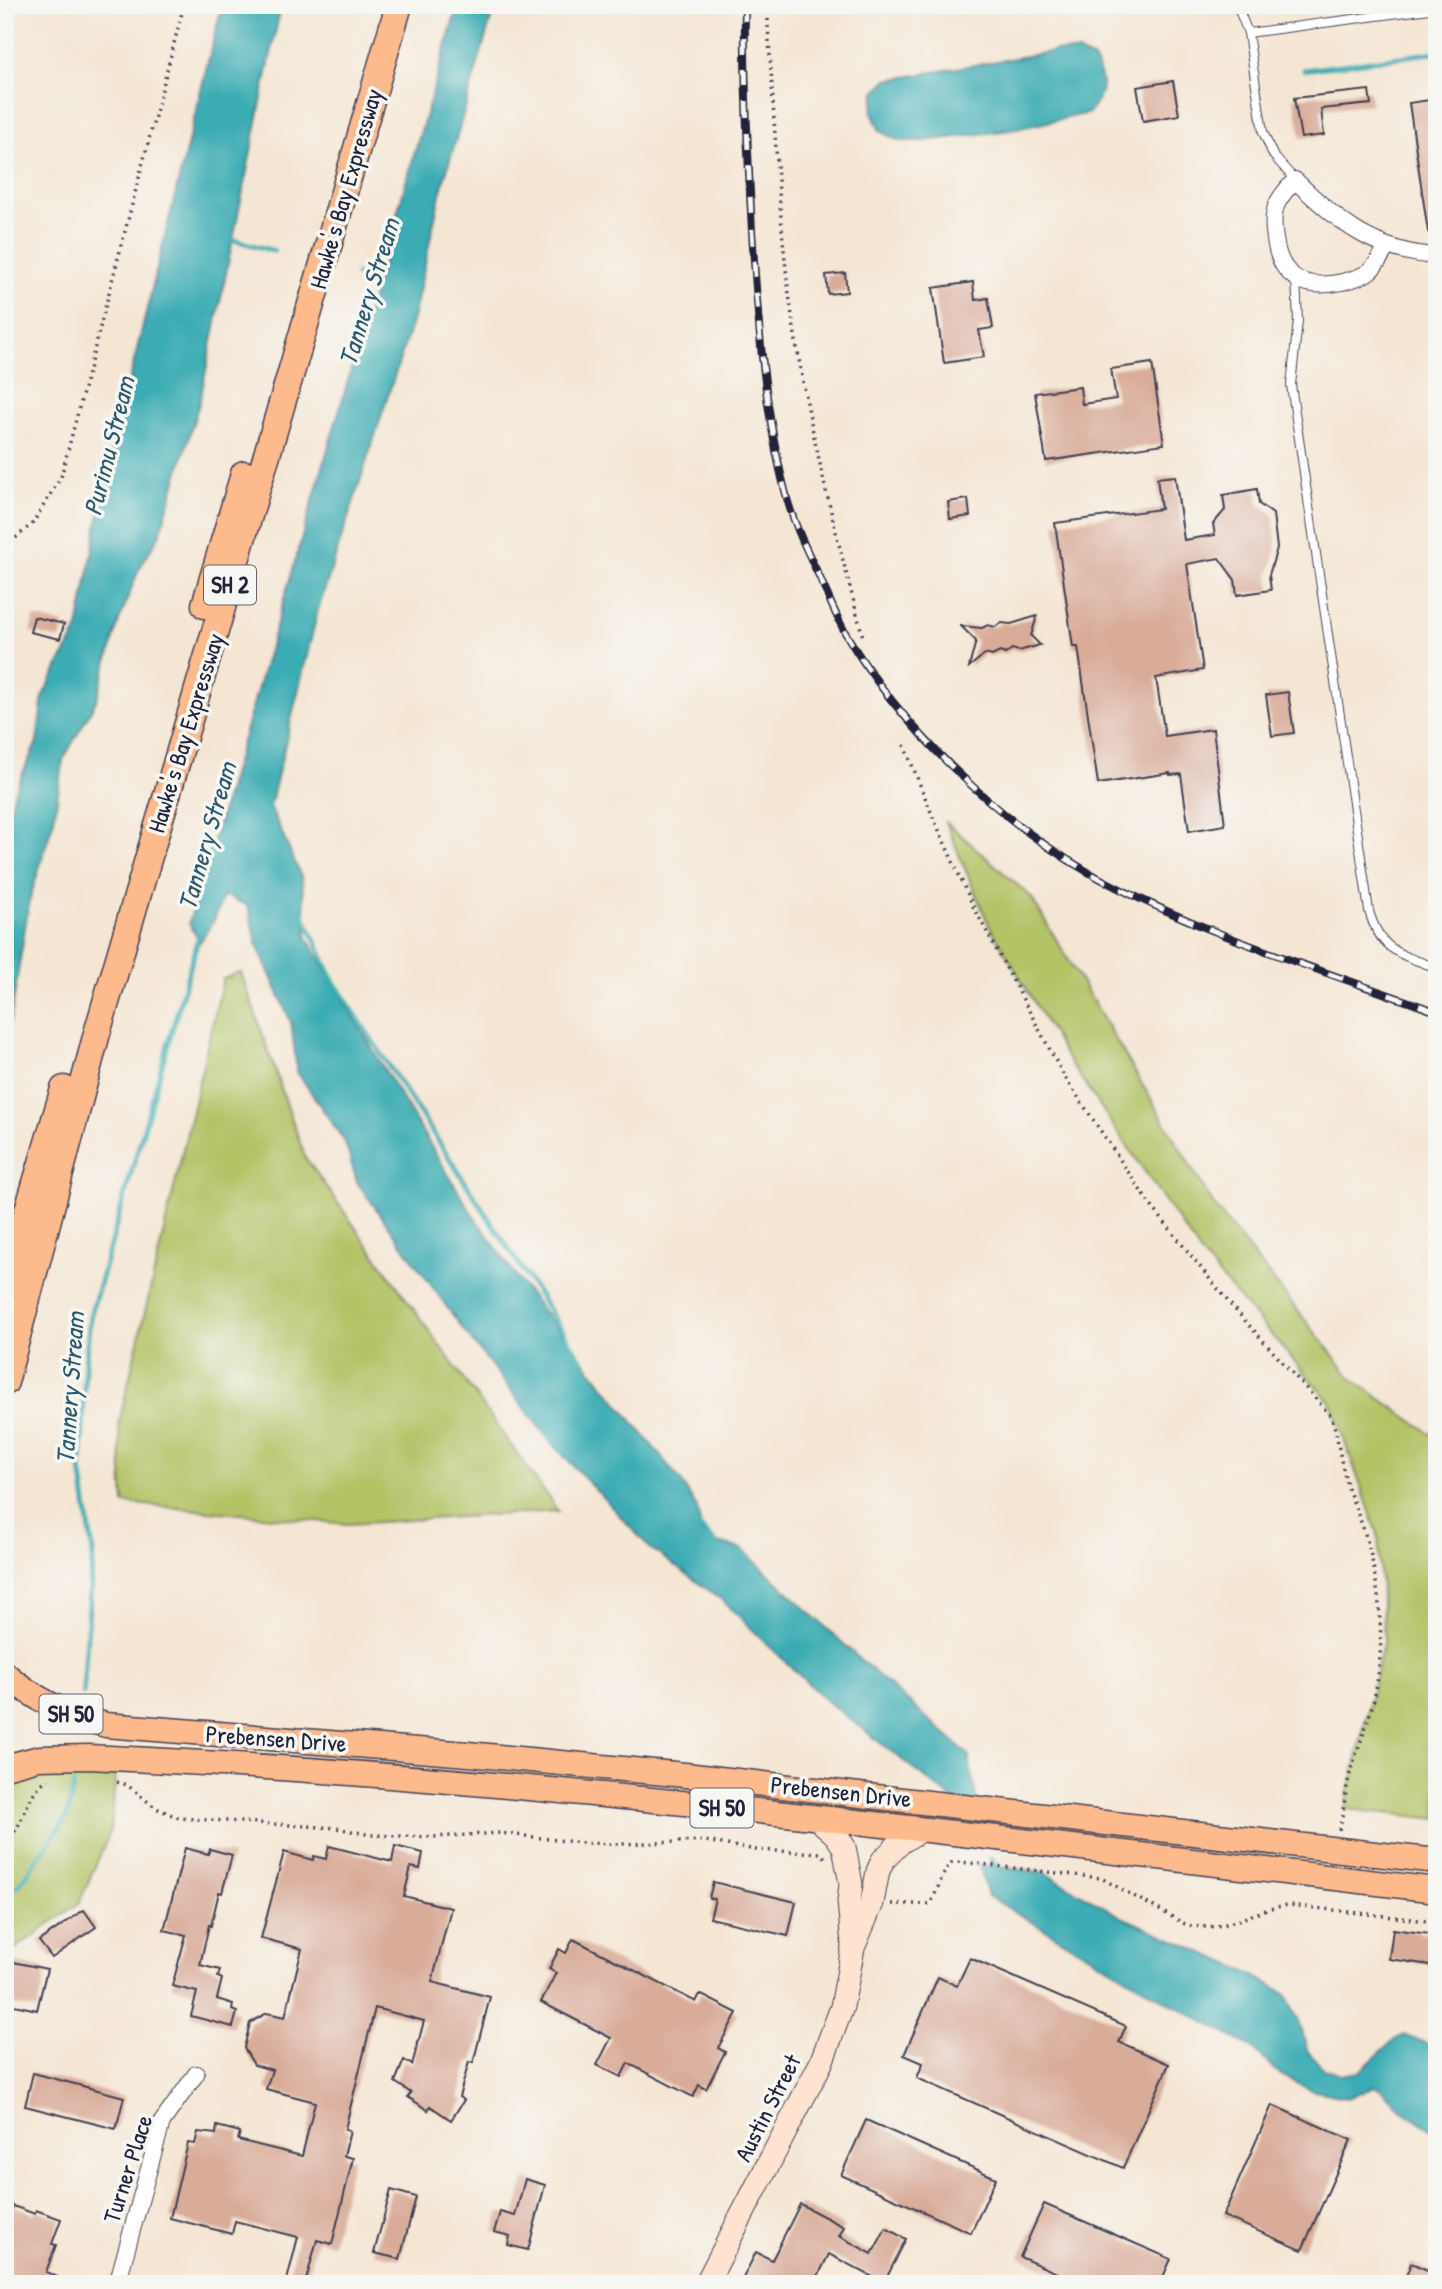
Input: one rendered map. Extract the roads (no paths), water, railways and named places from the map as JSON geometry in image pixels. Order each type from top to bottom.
[{"type":"highway","name":"Hawke's Bay Expressway","points":[[5,1287],[380,5]]},
{"type":"highway","name":"Hawke's Bay Expressway","points":[[5,1382],[97,1033],[399,5]]},
{"type":"main road","name":"Prebensen Drive","points":[[5,1674],[54,1707],[82,1720],[106,1725],[468,1754],[720,1779],[1437,1861]]},
{"type":"main road","name":"Prebensen Drive","points":[[5,1767],[39,1758],[64,1756],[395,1776],[920,1830],[1437,1890]]},
{"type":"main road","name":"Austin Street","points":[[818,1819],[836,1835],[844,1847],[851,1884],[849,1901],[853,1948]]},
{"type":"main road","name":"Austin Street","points":[[706,2284],[821,2063],[842,2007],[853,1948],[872,1903],[878,1871],[883,1860],[901,1842],[920,1830]]},
{"type":"street","points":[[1387,247],[1376,266],[1364,276],[1316,285],[1306,284],[1288,272],[1276,251],[1273,218],[1276,204],[1295,180],[1343,223],[1387,247],[1419,255],[1437,256]]},
{"type":"street","name":"Turner Place","points":[[117,2284],[162,2122],[197,2074]]},
{"type":"lane","points":[[1237,5],[1248,33],[1263,132],[1273,155],[1295,180]]},
{"type":"lane","points":[[1248,33],[1437,8]]},
{"type":"lane","points":[[1296,278],[1298,321],[1291,385],[1369,911],[1375,930],[1394,952],[1437,968]]},
{"type":"water","points":[[222,5],[281,5],[200,400],[160,534],[139,569],[119,621],[96,701],[63,760],[54,819],[29,902],[11,1017],[5,1036],[5,831],[15,790],[37,742],[43,695],[78,629],[109,463]]},
{"type":"water","points":[[458,5],[495,5],[440,194],[413,319],[318,610],[270,806],[302,879],[307,938],[471,1212],[523,1286],[681,1481],[697,1508],[702,1533],[718,1543],[742,1549],[864,1663],[968,1754],[977,1803],[955,1801],[823,1698],[722,1600],[650,1548],[551,1442],[465,1332],[357,1182],[345,1142],[297,1072],[291,1022],[257,945],[248,906],[224,895],[213,922],[200,942],[189,923]]},
{"type":"water","points":[[1056,51],[1079,52],[1094,59],[1101,75],[1102,88],[1089,113],[1011,130],[924,141],[899,141],[880,131],[872,112],[875,92],[887,80]]},
{"type":"water","points":[[979,1865],[1043,1872],[1124,1918],[1243,1970],[1285,1993],[1300,2024],[1308,2052],[1324,2069],[1341,2075],[1359,2072],[1403,2035],[1437,2047],[1437,2133],[1403,2111],[1381,2089],[1374,2086],[1347,2098],[1311,2090],[1281,2075],[1251,2047],[1166,2001],[988,1896]]},
{"type":"waterway","points":[[1304,70],[1437,52]]},
{"type":"waterway","points":[[227,238],[274,251]]},
{"type":"waterway","points":[[356,275],[385,283]]},
{"type":"waterway","points":[[303,914],[334,982],[581,1359]]},
{"type":"waterway","name":"Tannery Stream","points":[[83,1693],[93,1552],[81,1469],[90,1317],[200,932]]},
{"type":"waterway","points":[[697,1524],[717,1544]]},
{"type":"waterway","name":"Tannery Stream","points":[[5,1893],[19,1885],[67,1817],[74,1784]]},
{"type":"waterway","points":[[991,1858],[1001,1873]]},
{"type":"railway","points":[[745,5],[752,231],[760,334],[773,435],[788,502],[798,531],[842,627],[868,668],[921,735],[985,798],[1019,826],[1088,872],[1129,894],[1215,932],[1437,1012]]},
{"type":"water label","name":"Purimu Stream","points":[[109,446]]}]
